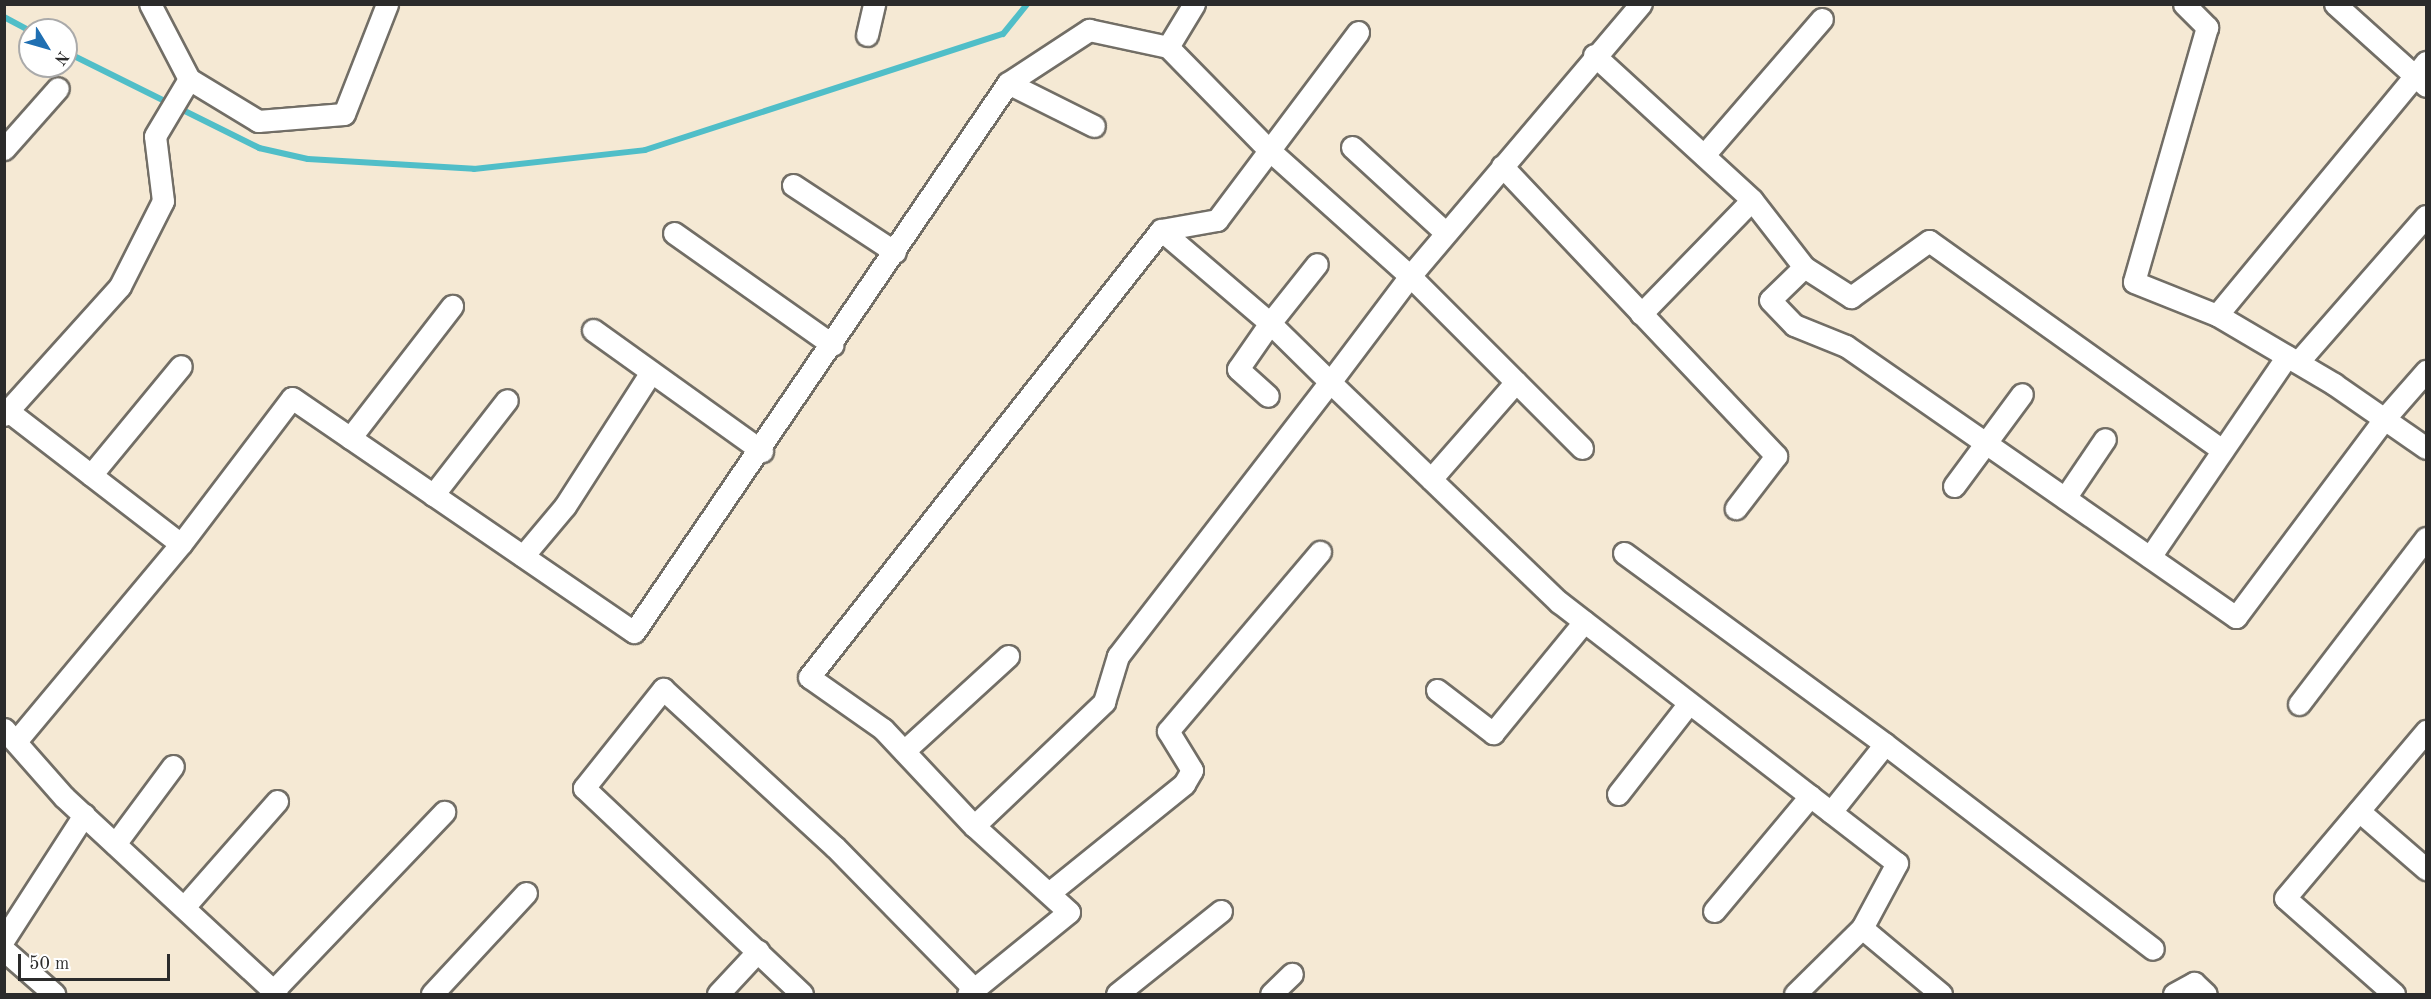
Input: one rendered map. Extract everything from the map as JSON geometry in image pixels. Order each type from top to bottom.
[{"type":"street","points":[[150,4],[185,86],[258,121],[344,114],[387,4]]},
{"type":"street","points":[[867,35],[874,4]]},
{"type":"street","points":[[1168,47],[1194,4]]},
{"type":"street","points":[[974,826],[1104,702],[1118,656],[1410,276],[1594,55],[1641,4]]},
{"type":"street","points":[[2184,4],[2207,27],[2134,282],[2217,315],[2293,359],[2427,448]]},
{"type":"street","points":[[2217,315],[2423,74],[2336,4]]},
{"type":"street","points":[[1704,155],[1822,19]]},
{"type":"street","points":[[444,812],[275,993],[84,815],[11,734],[181,544],[292,398],[634,632],[762,451],[1008,83],[1089,30],[1168,47],[1269,149],[1410,276],[1582,448]]},
{"type":"street","points":[[802,994],[584,788],[663,689],[835,847],[971,992],[1069,912],[974,826],[884,729],[809,677],[1161,230],[1217,220],[1358,32]]},
{"type":"street","points":[[1594,55],[1752,200],[1804,267],[1851,297],[1929,241],[2222,450]]},
{"type":"street","points":[[1008,83],[1094,126]]},
{"type":"street","points":[[181,544],[6,413],[120,286],[163,201],[155,136],[185,86]]},
{"type":"street","points":[[4,149],[58,88]]},
{"type":"street","points":[[1352,147],[1446,233]]},
{"type":"street","points":[[1502,166],[1776,456],[1736,508]]},
{"type":"street","points":[[793,185],[895,252]]},
{"type":"street","points":[[1641,314],[1752,200]]},
{"type":"street","points":[[2150,557],[2222,450],[2293,359],[2427,216]]},
{"type":"street","points":[[1161,230],[1270,323],[1431,479],[1584,622],[1897,863],[1862,928],[1795,994]]},
{"type":"street","points":[[674,233],[833,345]]},
{"type":"street","points":[[1268,396],[1238,369],[1270,323],[1317,264]]},
{"type":"street","points":[[1804,267],[1770,300],[1794,325],[1846,346],[2236,617],[2384,419],[2427,371]]},
{"type":"street","points":[[351,438],[452,306]]},
{"type":"street","points":[[592,330],[649,375],[762,451]]},
{"type":"street","points":[[91,475],[181,366]]},
{"type":"street","points":[[523,556],[565,506],[649,375]]},
{"type":"street","points":[[1431,479],[1516,382]]},
{"type":"street","points":[[1954,486],[2022,394]]},
{"type":"street","points":[[433,495],[507,400]]},
{"type":"street","points":[[2065,498],[2105,439]]},
{"type":"street","points":[[2299,704],[2427,538]]},
{"type":"street","points":[[1049,893],[1184,784],[1192,770],[1168,731],[1320,552]]},
{"type":"street","points":[[1624,553],[1885,744],[2153,950]]},
{"type":"street","points":[[1437,690],[1493,733],[1584,622]]},
{"type":"street","points":[[904,751],[1008,656]]},
{"type":"street","points":[[1618,794],[1689,703]]},
{"type":"street","points":[[2394,994],[2285,898],[2427,731]]},
{"type":"street","points":[[1830,812],[1885,744]]},
{"type":"street","points":[[115,844],[173,766]]},
{"type":"street","points":[[1714,911],[1810,796]]},
{"type":"street","points":[[184,908],[277,801]]},
{"type":"street","points":[[2359,811],[2427,869]]},
{"type":"street","points":[[4,939],[84,815]]},
{"type":"street","points":[[432,994],[526,893]]},
{"type":"street","points":[[1117,994],[1221,911]]},
{"type":"street","points":[[1862,928],[1941,994]]},
{"type":"street","points":[[4,950],[54,994]]},
{"type":"street","points":[[718,994],[758,951]]},
{"type":"street","points":[[1271,994],[1292,974]]},
{"type":"street","points":[[2174,994],[2194,983],[2206,994]]},
{"type":"waterway","points":[[78,58],[259,148],[308,159],[474,169],[645,150],[1003,34],[1027,4]]},
{"type":"waterway","points":[[4,17],[18,25]]}]
